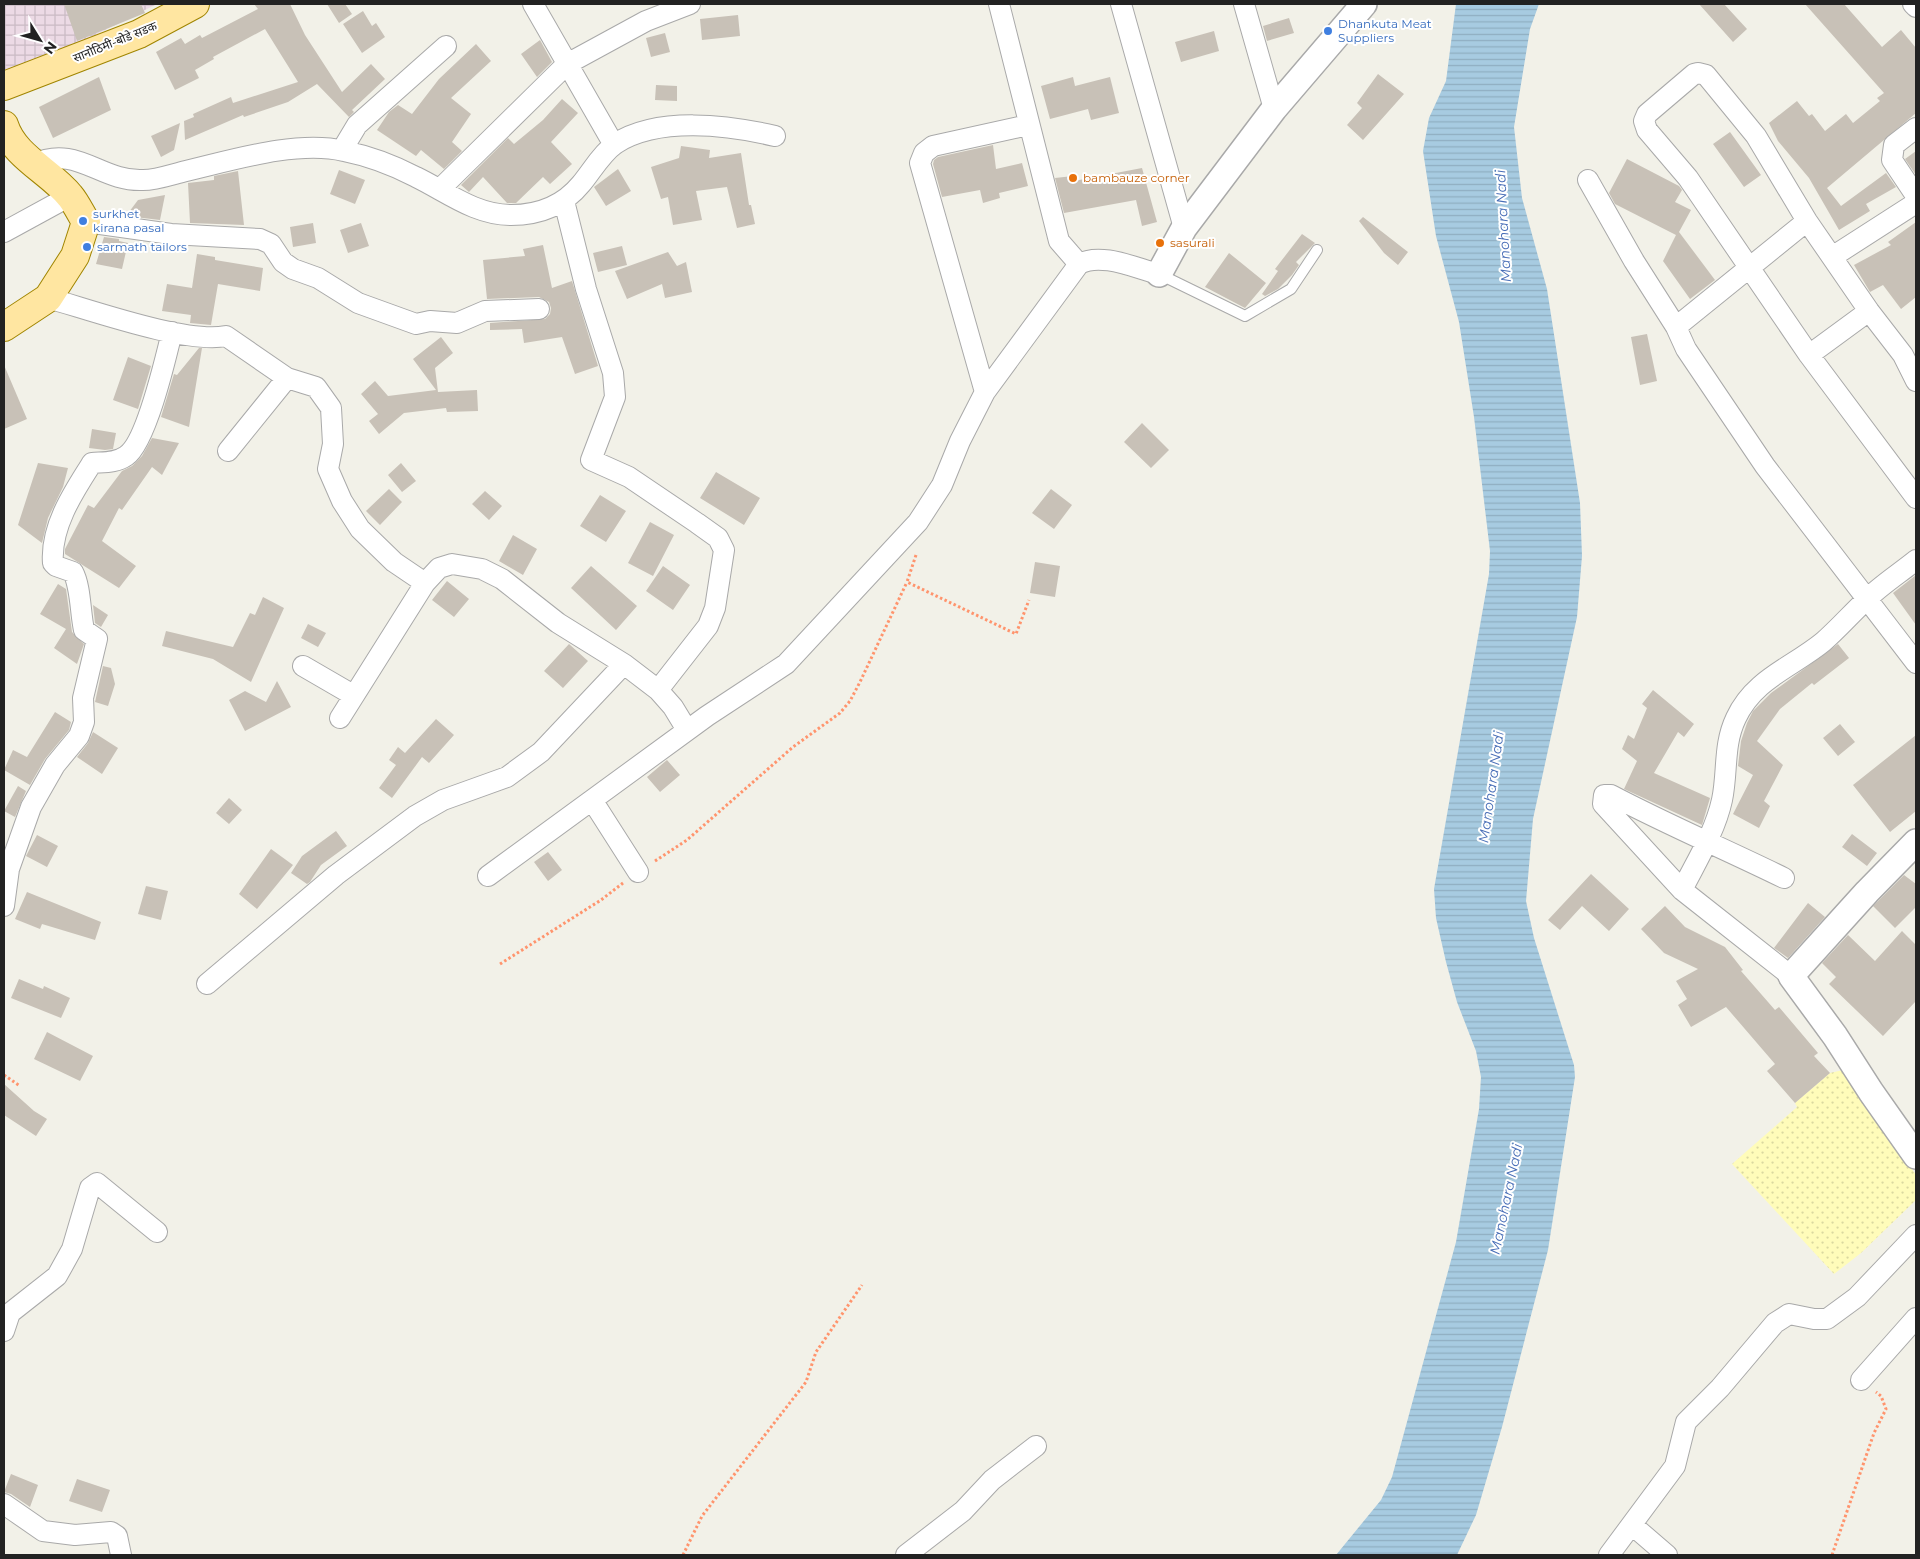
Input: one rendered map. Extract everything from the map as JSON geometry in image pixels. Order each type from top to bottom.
[{"type":"main road","name":"सानोठिमी-बोडे सडक","points":[[4,86],[139,34],[195,4]]},
{"type":"main road","points":[[4,125],[7,134],[33,164],[70,196],[86,222],[75,256],[48,298],[4,327]]},
{"type":"street","points":[[534,4],[614,145]]},
{"type":"street","points":[[440,189],[567,64],[646,21],[690,4]]},
{"type":"street","points":[[999,4],[1028,125],[1059,241],[1079,264]]},
{"type":"street","points":[[1120,4],[1184,228]]},
{"type":"street","points":[[1244,4],[1274,109]]},
{"type":"street","points":[[488,876],[687,730],[786,664],[918,522],[942,485],[960,441],[985,392],[1079,264],[1089,259],[1112,262],[1159,274],[1184,228],[1274,109],[1364,4]]},
{"type":"street","points":[[1913,4],[1916,7]]},
{"type":"street","points":[[342,150],[357,125],[446,46]]},
{"type":"street","points":[[1916,381],[1903,356],[1868,311],[1807,221],[1756,136],[1706,75],[1694,74],[1646,114],[1644,121],[1647,130],[1688,178],[1808,355],[1916,498]]},
{"type":"street","points":[[33,164],[44,159],[63,157],[86,164],[122,180],[146,180],[273,151],[342,150],[381,162],[440,189],[474,208],[510,215],[549,210],[564,201],[614,145],[646,132],[712,124],[775,136]]},
{"type":"street","points":[[985,392],[920,163],[924,153],[933,146],[1028,125]]},
{"type":"street","points":[[1916,128],[1894,145],[1892,160],[1916,196]]},
{"type":"street","points":[[1588,180],[1634,261],[1676,327],[1686,349],[1766,466],[1916,663]]},
{"type":"street","points":[[4,232],[70,196]]},
{"type":"street","points":[[564,201],[586,289],[613,373],[615,397],[591,460],[629,477],[697,523],[718,538],[724,550],[715,608],[708,626],[658,690]]},
{"type":"street","points":[[1832,257],[1916,203]]},
{"type":"street","points":[[1676,327],[1807,221]]},
{"type":"street","points":[[86,222],[171,234],[260,239],[271,244],[283,262],[293,269],[318,278],[358,303],[416,324],[430,321],[456,322],[485,311],[538,310]]},
{"type":"street","points":[[48,298],[172,332],[214,338],[226,336],[288,378],[316,387],[331,408],[333,444],[328,469],[342,501],[360,529],[394,562],[425,583]]},
{"type":"street","points":[[1808,355],[1868,311]]},
{"type":"street","points":[[4,906],[10,870],[31,807],[55,765],[79,736],[84,722],[83,698],[97,639],[84,630],[79,608],[78,582],[73,572],[56,566],[53,563],[56,537],[69,498],[92,463],[112,462],[128,455],[144,428],[172,332]]},
{"type":"street","points":[[228,451],[288,378]]},
{"type":"street","points":[[1682,890],[1707,840],[1722,800],[1726,749],[1736,717],[1761,683],[1793,664],[1821,644],[1866,599],[1916,560]]},
{"type":"street","points":[[340,718],[425,583],[439,568],[452,564],[482,569],[502,579],[558,623],[624,664],[658,690],[673,707],[687,730]]},
{"type":"street","points":[[207,984],[336,875],[415,816],[443,800],[507,777],[541,752],[624,664]]},
{"type":"street","points":[[303,666],[353,695]]},
{"type":"street","points":[[1784,878],[1707,840],[1659,820],[1611,795],[1604,796],[1603,804],[1682,890],[1791,976],[1835,1036],[1916,1156]]},
{"type":"street","points":[[592,800],[638,872]]},
{"type":"street","points":[[1791,976],[1867,892],[1916,842]]},
{"type":"street","points":[[4,1331],[10,1314],[57,1276],[72,1248],[90,1188],[97,1183],[157,1232]]},
{"type":"street","points":[[1609,1555],[1676,1466],[1686,1422],[1720,1388],[1775,1323],[1789,1314],[1814,1319],[1827,1318],[1858,1297],[1916,1235]]},
{"type":"street","points":[[1860,1380],[1916,1318]]},
{"type":"street","points":[[906,1555],[963,1511],[992,1480],[1036,1446]]},
{"type":"street","points":[[4,1504],[43,1531],[75,1535],[112,1532],[117,1536],[121,1555]]},
{"type":"street","points":[[1632,1525],[1667,1555]]},
{"type":"lane","points":[[1159,274],[1245,316],[1291,289],[1317,250]]},
{"type":"path","points":[[500,964],[601,900],[638,872],[687,840],[793,747],[840,713],[850,701],[860,682],[907,582],[917,552]]},
{"type":"path","points":[[907,582],[1016,634],[1029,600]]},
{"type":"path","points":[[4,1075],[20,1086]]},
{"type":"path","points":[[683,1555],[702,1516],[806,1382],[816,1352],[862,1285]]},
{"type":"path","points":[[1832,1555],[1874,1433],[1886,1409],[1881,1396],[1860,1380]]},
{"type":"shaded area","points":[[4,4],[157,4],[75,45],[4,70]]},
{"type":"sand","points":[[1843,1070],[1916,1175],[1916,1200],[1861,1253],[1834,1274],[1732,1164],[1797,1107],[1795,1103],[1830,1073]]},
{"type":"water","name":"Manohara Nadi","points":[[1456,4],[1539,4],[1530,29],[1514,127],[1522,198],[1547,289],[1580,503],[1582,556],[1577,617],[1533,819],[1526,901],[1534,938],[1574,1065],[1575,1077],[1548,1250],[1502,1427],[1476,1515],[1457,1555],[1336,1555],[1381,1500],[1392,1477],[1456,1242],[1479,1109],[1481,1077],[1476,1051],[1457,1002],[1446,962],[1436,918],[1434,889],[1489,574],[1490,551],[1474,417],[1459,322],[1436,236],[1423,151],[1429,118],[1446,81]]},
{"type":"building","points":[[64,4],[141,4],[145,13],[77,41]]},
{"type":"building","points":[[254,4],[290,4],[305,35],[342,92],[371,64],[385,79],[352,110],[354,112],[349,117],[317,84],[288,102],[244,117],[243,115],[185,140],[184,121],[194,117],[193,114],[231,97],[233,103],[298,82],[265,29],[213,57],[214,59],[195,70],[199,78],[175,90],[156,52],[181,38],[185,44],[200,35],[202,38],[258,9]]},
{"type":"building","points":[[327,4],[345,4],[352,14],[339,23]]},
{"type":"building","points":[[1699,4],[1724,4],[1747,29],[1733,42]]},
{"type":"building","points":[[1805,4],[1844,4],[1882,47],[1901,30],[1916,48],[1916,113],[1827,188],[1841,206],[1886,173],[1896,187],[1866,204],[1870,211],[1839,230],[1809,178],[1778,141],[1769,123],[1797,101],[1809,116],[1812,114],[1825,131],[1846,114],[1853,123],[1880,101],[1877,98],[1884,93]]},
{"type":"building","points":[[363,11],[372,26],[376,23],[385,37],[362,53],[343,24]]},
{"type":"building","points":[[738,15],[740,36],[702,40],[700,19]]},
{"type":"building","points":[[1289,18],[1294,33],[1267,41],[1263,26]]},
{"type":"building","points":[[1214,31],[1219,51],[1181,62],[1175,42]]},
{"type":"building","points":[[665,33],[670,52],[651,57],[646,38]]},
{"type":"building","points":[[540,40],[552,62],[537,77],[521,54]]},
{"type":"building","points":[[476,44],[491,61],[451,98],[471,114],[452,142],[462,151],[444,169],[421,150],[416,156],[377,130],[389,112],[398,105],[412,114],[439,79]]},
{"type":"building","points":[[1378,74],[1404,94],[1363,140],[1347,125],[1362,108],[1357,103]]},
{"type":"building","points":[[99,77],[111,110],[53,138],[39,107]]},
{"type":"building","points":[[1073,77],[1075,86],[1110,77],[1119,113],[1091,120],[1088,109],[1050,119],[1041,86]]},
{"type":"building","points":[[656,85],[677,86],[677,101],[655,100]]},
{"type":"building","points":[[562,99],[578,113],[551,142],[572,164],[550,184],[543,177],[516,203],[507,203],[483,177],[469,192],[461,185],[508,138],[514,144],[543,120]]},
{"type":"building","points":[[180,123],[174,150],[161,157],[151,136]]},
{"type":"building","points":[[1730,132],[1761,175],[1744,187],[1713,144]]},
{"type":"building","points":[[993,145],[996,169],[1022,163],[1028,186],[999,193],[1000,198],[983,203],[980,190],[942,197],[933,164],[934,160],[938,157]]},
{"type":"building","points":[[681,146],[710,150],[709,158],[741,153],[749,205],[751,205],[755,224],[737,228],[727,187],[696,191],[702,220],[673,225],[668,197],[661,199],[651,167],[679,158]]},
{"type":"building","points":[[1916,151],[1916,175],[1905,159]]},
{"type":"building","points":[[1627,159],[1679,186],[1682,190],[1675,202],[1691,210],[1679,232],[1715,280],[1690,299],[1663,261],[1676,235],[1615,204],[1609,193]]},
{"type":"building","points":[[1142,168],[1157,222],[1142,226],[1136,200],[1064,213],[1055,178],[1073,176],[1074,181]]},
{"type":"building","points":[[618,169],[631,191],[606,206],[594,187]]},
{"type":"building","points":[[339,170],[365,180],[355,204],[330,194]]},
{"type":"building","points":[[238,171],[244,225],[190,223],[188,183],[214,180],[214,176]]},
{"type":"building","points":[[165,195],[160,220],[126,216],[138,200]]},
{"type":"building","points":[[1363,217],[1408,252],[1398,265],[1384,253],[1359,221]]},
{"type":"building","points":[[1916,222],[1916,297],[1901,309],[1883,285],[1870,292],[1854,265],[1891,245],[1888,242]]},
{"type":"building","points":[[313,223],[316,243],[293,247],[290,227]]},
{"type":"building","points":[[361,223],[369,246],[348,253],[340,230]]},
{"type":"building","points":[[1302,234],[1315,243],[1296,262],[1299,265],[1292,275],[1278,289],[1265,296],[1262,294],[1278,271],[1275,269]]},
{"type":"building","points":[[104,237],[119,239],[119,241],[128,243],[122,269],[96,264]]},
{"type":"building","points":[[543,245],[552,288],[572,281],[598,366],[575,374],[562,337],[524,343],[522,329],[490,330],[490,323],[545,319],[550,314],[551,308],[549,302],[539,297],[487,299],[483,260],[525,256],[523,249]]},
{"type":"building","points":[[622,246],[627,265],[598,272],[593,253]]},
{"type":"building","points":[[668,252],[677,266],[686,262],[692,292],[665,298],[662,284],[627,299],[615,271]]},
{"type":"building","points":[[1229,253],[1266,283],[1245,308],[1205,287]]},
{"type":"building","points":[[197,254],[215,257],[215,260],[263,268],[260,291],[218,284],[211,325],[190,323],[191,315],[162,311],[167,284],[192,288]]},
{"type":"building","points":[[1647,334],[1657,381],[1640,385],[1631,337]]},
{"type":"building","points":[[441,337],[453,353],[435,368],[438,392],[477,390],[478,411],[447,412],[446,408],[404,413],[379,434],[369,421],[378,414],[361,394],[375,381],[388,396],[436,390],[413,359]]},
{"type":"building","points":[[199,348],[202,348],[189,427],[161,417],[174,374],[177,375]]},
{"type":"building","points":[[128,357],[151,366],[138,409],[113,400]]},
{"type":"building","points":[[4,365],[27,419],[4,429]]},
{"type":"building","points":[[1142,423],[1169,450],[1151,468],[1124,442]]},
{"type":"building","points":[[92,429],[116,433],[113,449],[89,448]]},
{"type":"building","points":[[152,438],[179,443],[162,475],[152,467],[122,510],[119,508],[102,541],[136,566],[119,588],[65,554],[65,549],[88,505],[94,508],[122,471],[132,466],[142,456]]},
{"type":"building","points":[[38,463],[68,468],[63,487],[48,518],[42,543],[18,525]]},
{"type":"building","points":[[401,463],[416,481],[402,492],[388,475]]},
{"type":"building","points":[[716,472],[760,498],[744,525],[700,498]]},
{"type":"building","points":[[389,489],[402,502],[380,525],[366,511]]},
{"type":"building","points":[[1051,489],[1072,505],[1054,529],[1032,513]]},
{"type":"building","points":[[485,491],[502,506],[489,520],[472,504]]},
{"type":"building","points":[[600,495],[626,511],[606,542],[580,526]]},
{"type":"building","points":[[650,522],[674,535],[653,576],[628,563]]},
{"type":"building","points":[[513,535],[537,549],[523,575],[499,561]]},
{"type":"building","points":[[1035,562],[1060,566],[1055,597],[1030,593]]},
{"type":"building","points":[[591,566],[637,606],[616,630],[571,588]]},
{"type":"building","points":[[663,566],[690,585],[673,610],[646,591]]},
{"type":"building","points":[[1916,575],[1916,625],[1893,593]]},
{"type":"building","points":[[447,581],[469,599],[454,617],[432,600]]},
{"type":"building","points":[[58,584],[66,589],[72,632],[84,644],[77,664],[54,648],[66,629],[40,614]]},
{"type":"building","points":[[263,597],[284,608],[251,682],[213,659],[162,646],[166,631],[233,647],[250,613],[255,615]]},
{"type":"building","points":[[93,605],[108,615],[101,627],[95,623]]},
{"type":"building","points":[[308,624],[326,633],[318,647],[301,638]]},
{"type":"building","points":[[569,644],[588,661],[563,688],[544,671]]},
{"type":"building","points":[[1838,644],[1849,658],[1814,685],[1812,683],[1780,709],[1757,741],[1783,765],[1764,801],[1770,806],[1759,828],[1733,814],[1753,775],[1738,766],[1741,741],[1747,723],[1753,711],[1771,693]]},
{"type":"building","points":[[103,666],[111,668],[115,684],[108,706],[95,702]]},
{"type":"building","points":[[277,681],[291,707],[245,731],[229,700],[245,691],[266,702]]},
{"type":"building","points":[[1653,690],[1694,724],[1684,737],[1678,732],[1654,773],[1710,798],[1702,825],[1624,789],[1637,761],[1622,749],[1628,735],[1634,739],[1647,708],[1642,704]]},
{"type":"building","points":[[55,712],[71,722],[69,730],[45,759],[30,785],[4,770],[13,750],[27,757]]},
{"type":"building","points":[[436,719],[454,735],[429,763],[422,757],[392,798],[379,788],[396,765],[389,760],[398,747],[405,753]]},
{"type":"building","points":[[1840,724],[1855,742],[1838,756],[1823,738]]},
{"type":"building","points":[[93,732],[118,748],[102,774],[77,757],[88,743]]},
{"type":"building","points":[[1916,735],[1916,811],[1890,832],[1853,785]]},
{"type":"building","points":[[667,760],[680,775],[660,792],[647,777]]},
{"type":"building","points":[[18,786],[26,791],[15,817],[4,811]]},
{"type":"building","points":[[229,798],[242,810],[229,824],[216,813]]},
{"type":"building","points":[[336,831],[347,846],[321,865],[310,882],[307,884],[291,873],[302,856]]},
{"type":"building","points":[[1852,834],[1877,853],[1867,866],[1842,847]]},
{"type":"building","points":[[37,835],[58,846],[47,867],[26,856]]},
{"type":"building","points":[[271,849],[293,865],[257,909],[239,894]]},
{"type":"building","points":[[548,852],[562,870],[548,881],[534,862]]},
{"type":"building","points":[[1591,874],[1629,909],[1609,931],[1582,906],[1560,930],[1548,920]]},
{"type":"building","points":[[1904,875],[1916,884],[1916,907],[1895,928],[1873,906]]},
{"type":"building","points":[[146,886],[168,891],[161,920],[138,914]]},
{"type":"building","points":[[27,892],[101,922],[95,940],[42,924],[40,929],[15,919]]},
{"type":"building","points":[[1808,903],[1825,917],[1788,958],[1774,948]]},
{"type":"building","points":[[1665,906],[1685,927],[1725,947],[1743,970],[1741,971],[1775,1010],[1779,1007],[1818,1053],[1814,1056],[1830,1073],[1795,1103],[1767,1071],[1775,1064],[1726,1007],[1691,1027],[1678,1005],[1687,999],[1676,981],[1698,969],[1664,953],[1641,929]]},
{"type":"building","points":[[1902,931],[1916,945],[1916,1001],[1883,1036],[1829,984],[1836,977],[1822,963],[1848,935],[1875,961]]},
{"type":"building","points":[[19,979],[43,989],[44,986],[70,998],[61,1018],[11,998]]},
{"type":"building","points":[[47,1032],[93,1056],[80,1081],[34,1059]]},
{"type":"building","points":[[4,1084],[34,1111],[47,1119],[36,1136],[4,1115]]},
{"type":"building","points":[[11,1474],[38,1485],[30,1507],[11,1494],[4,1492]]},
{"type":"building","points":[[77,1479],[110,1490],[102,1512],[69,1501]]},
{"type":"place","name":"Dhankuta Meat Suppliers","points":[[1328,31]]},
{"type":"place","name":"bambauze corner","points":[[1073,178]]},
{"type":"place","name":"surkhet kirana pasal","points":[[83,221]]},
{"type":"place","name":"sasurali","points":[[1160,243]]},
{"type":"place","name":"sarmath tailors","points":[[87,247]]}]
